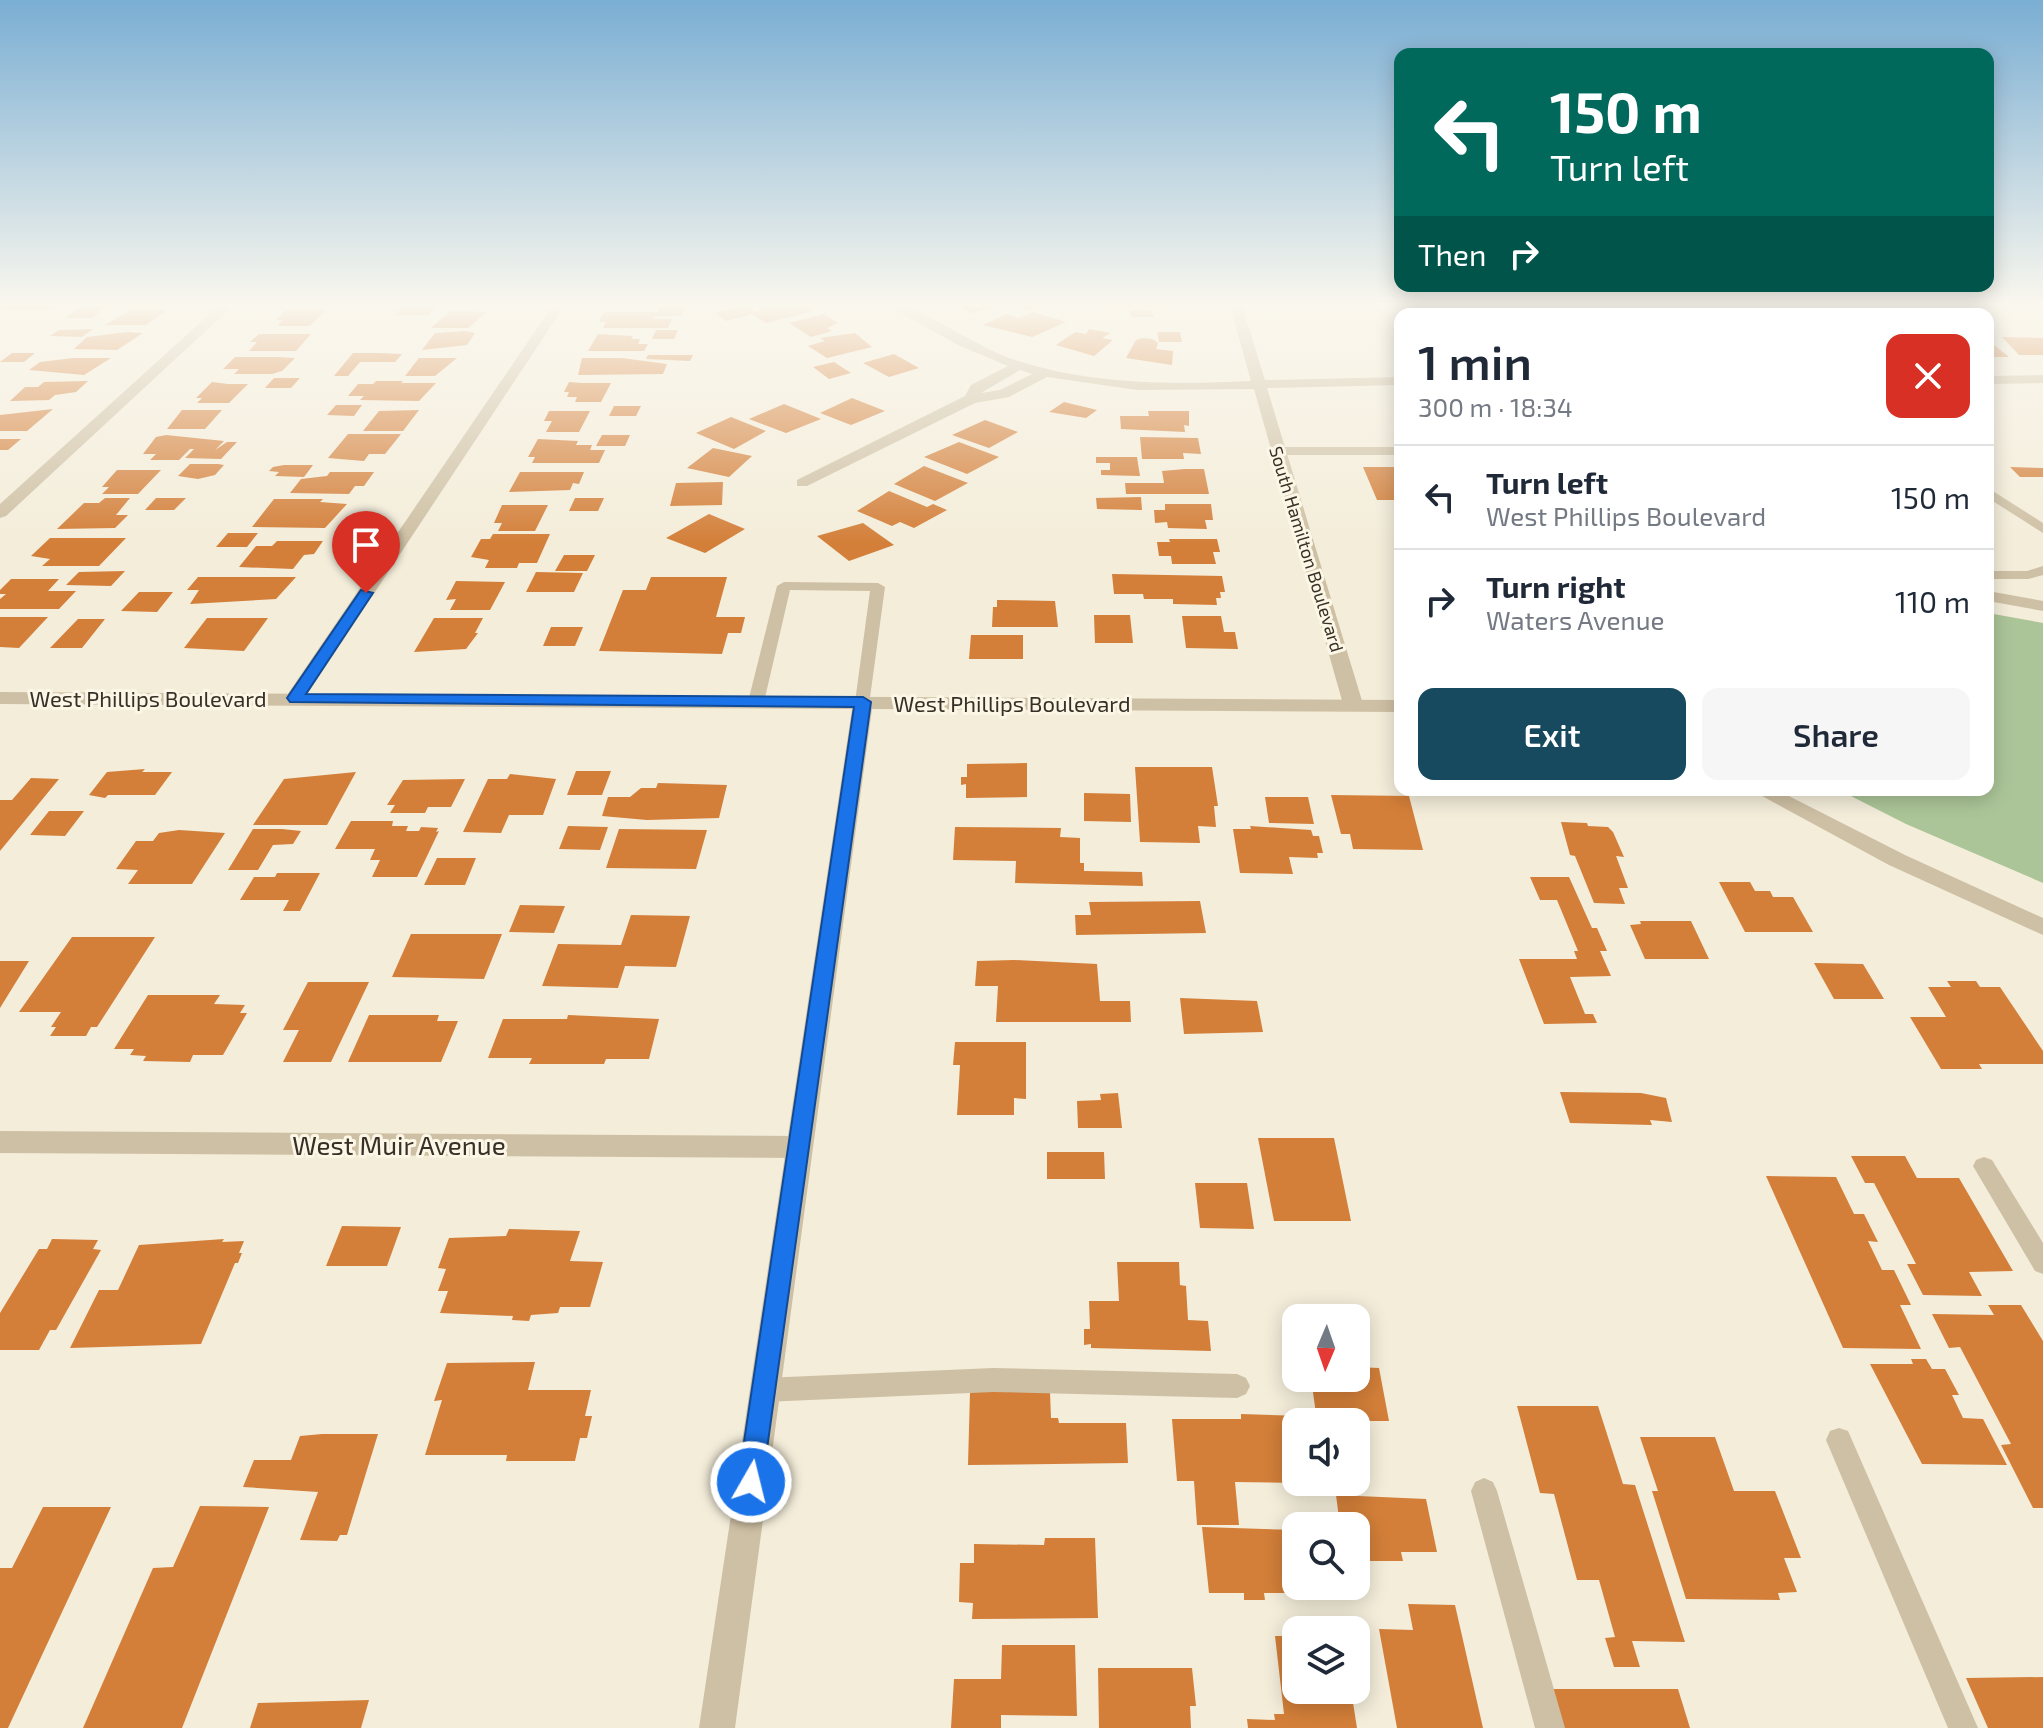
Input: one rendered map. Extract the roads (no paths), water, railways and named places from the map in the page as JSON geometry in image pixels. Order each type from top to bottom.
[{"type":"street","points":[[0,513],[143,383]]},
{"type":"street","points":[[295,698],[507,383]]},
{"type":"street","points":[[971,399],[976,388],[986,383]]},
{"type":"street","points":[[802,483],[971,399],[1004,394],[1026,383]]},
{"type":"street","points":[[1114,383],[1145,387],[1259,387],[1291,383]]},
{"type":"street","name":"South Hamilton Boulevard","points":[[1258,383],[1353,704]]},
{"type":"street","points":[[1994,597],[2043,606]]},
{"type":"street","name":"West Phillips Boulevard","points":[[0,698],[1394,706]]},
{"type":"street","points":[[717,1728],[863,702]]},
{"type":"street","points":[[1773,796],[1897,860],[2043,927]]},
{"type":"street","name":"West Muir Avenue","points":[[0,1142],[798,1147]]},
{"type":"lane","points":[[1278,451],[1394,451]]},
{"type":"lane","points":[[1994,496],[2043,529]]},
{"type":"lane","points":[[1994,575],[2028,575],[2043,570]]},
{"type":"lane","points":[[756,702],[784,586],[878,587],[863,702]]},
{"type":"lane","points":[[1984,1166],[2043,1264]]},
{"type":"lane","points":[[764,1390],[993,1380],[1237,1386]]},
{"type":"lane","points":[[1839,1440],[1963,1728]]},
{"type":"lane","points":[[1484,1491],[1550,1728]]}]
